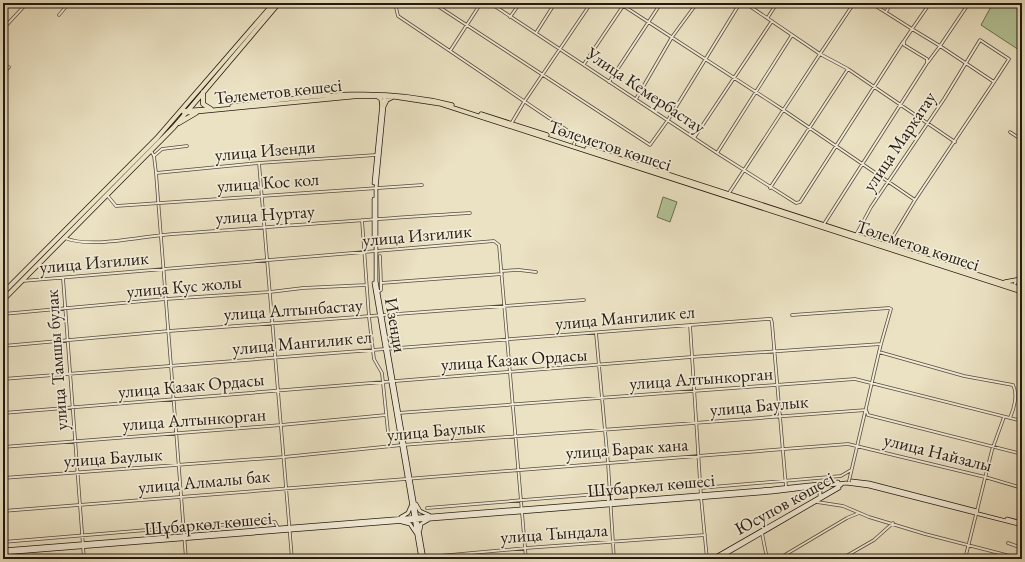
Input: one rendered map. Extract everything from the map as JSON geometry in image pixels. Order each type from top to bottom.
[{"type":"highway","points":[[174,127],[183,112],[274,3]]},
{"type":"highway","points":[[3,293],[203,92],[279,3]]},
{"type":"highway","points":[[203,92],[203,104],[211,109]]},
{"type":"highway","points":[[3,300],[174,127],[196,113]]},
{"type":"main road","name":"Төлеметов көшесі","points":[[183,112],[342,95],[408,96],[441,102],[574,144],[815,225],[1013,287],[1022,288]]},
{"type":"main road","name":"Төлеметов көшесі","points":[[183,112],[196,113],[317,100],[384,95],[451,107],[511,124],[728,195],[824,224],[1004,282],[1022,292]]},
{"type":"main road","points":[[373,96],[379,97],[383,105],[387,100],[395,97]]},
{"type":"main road","points":[[815,225],[824,224]]},
{"type":"main road","points":[[1004,282],[1017,279],[1022,288]]},
{"type":"street","points":[[3,29],[27,3]]},
{"type":"street","points":[[59,15],[69,3]]},
{"type":"street","points":[[396,3],[398,16],[577,137],[574,144]]},
{"type":"street","points":[[432,3],[647,145],[652,144],[668,120],[740,3]]},
{"type":"street","points":[[450,51],[481,3]]},
{"type":"street","name":"Улица Кемербастау","points":[[490,3],[793,202],[800,202],[836,146]]},
{"type":"street","points":[[510,17],[520,3]]},
{"type":"street","points":[[536,33],[556,3]]},
{"type":"street","points":[[511,124],[524,102],[591,3]]},
{"type":"street","points":[[619,3],[624,4],[648,22],[732,78],[782,109],[915,200]]},
{"type":"street","points":[[609,82],[661,3]]},
{"type":"street","points":[[636,100],[672,37],[697,3]]},
{"type":"street","points":[[745,3],[820,54],[848,69],[955,142]]},
{"type":"street","points":[[767,17],[777,3]]},
{"type":"street","points":[[728,195],[782,109],[854,3]]},
{"type":"street","points":[[871,3],[994,82],[915,200],[888,245]]},
{"type":"street","points":[[886,12],[891,3]]},
{"type":"street","points":[[836,146],[873,86],[930,3]]},
{"type":"street","points":[[824,224],[927,63],[969,3]]},
{"type":"street","points":[[1016,3],[1022,9]]},
{"type":"street","points":[[584,64],[624,4]]},
{"type":"street","points":[[694,138],[732,78],[772,21]]},
{"type":"street","points":[[717,153],[792,35]]},
{"type":"street","name":"улица Маркатау","points":[[856,235],[887,182],[980,40],[1009,58],[994,82]]},
{"type":"street","points":[[903,42],[927,59],[927,63]]},
{"type":"street","points":[[3,74],[9,68]]},
{"type":"street","points":[[770,188],[848,69]]},
{"type":"street","name":"Изенди","points":[[384,95],[375,188],[376,293],[423,558]]},
{"type":"street","points":[[1010,132],[1022,140]]},
{"type":"street","points":[[154,156],[162,149],[187,146]]},
{"type":"street","points":[[150,151],[154,156],[156,173],[186,559]]},
{"type":"street","name":"улица Изенди","points":[[156,173],[259,163],[378,155]]},
{"type":"street","points":[[259,163],[292,559]]},
{"type":"street","name":"улица Кос кол","points":[[107,196],[116,206],[422,185]]},
{"type":"street","name":"улица Нуртау","points":[[64,237],[76,242],[89,243],[161,235],[470,213]]},
{"type":"street","points":[[362,220],[366,285],[374,359],[381,370],[388,432]]},
{"type":"street","name":"улица Изгилик","points":[[21,282],[163,268],[494,241],[499,245],[502,272],[526,559]]},
{"type":"street","points":[[376,293],[380,290],[381,283],[380,256]]},
{"type":"street","points":[[381,283],[519,270],[536,272]]},
{"type":"street","points":[[1013,287],[1017,279],[1022,276]]},
{"type":"street","name":"улица Тамшы булак","points":[[63,278],[84,559]]},
{"type":"street","name":"улица Кус жолы","points":[[3,314],[66,310],[166,298],[366,285]]},
{"type":"street","name":"улица Алтынбастау","points":[[3,346],[169,331],[584,300]]},
{"type":"street","points":[[792,315],[883,308],[891,310],[881,344],[873,383],[856,445],[848,482]]},
{"type":"street","name":"улица Мангилик ел","points":[[3,379],[771,319],[774,352]]},
{"type":"street","points":[[690,325],[700,488],[704,535],[708,559]]},
{"type":"street","points":[[596,333],[608,463],[614,559]]},
{"type":"street","name":"улица Казак Ордасы","points":[[3,413],[392,381],[600,366],[691,357],[881,344]]},
{"type":"street","points":[[774,352],[786,489]]},
{"type":"street","points":[[879,352],[964,376],[1013,385],[1015,389],[1014,402],[1010,418]]},
{"type":"street","name":"улица Алтынкорган","points":[[397,413],[856,379],[1022,421]]},
{"type":"street","points":[[866,410],[868,415],[1022,454]]},
{"type":"street","name":"улица Баулык","points":[[3,478],[284,457],[403,445],[866,410]]},
{"type":"street","name":"улица Алтынкорган","points":[[3,447],[281,426],[386,414]]},
{"type":"street","points":[[965,559],[967,545],[970,541],[993,447],[1004,417]]},
{"type":"street","name":"улица Найзалы","points":[[848,444],[985,477],[1022,488]]},
{"type":"street","name":"улица Барак хана","points":[[409,478],[848,444]]},
{"type":"street","points":[[700,488],[841,476],[851,470]]},
{"type":"street","name":"улица Алмалы бак","points":[[3,511],[409,478]]},
{"type":"street","name":"Шұбаркөл көшесі","points":[[4,552],[812,487],[848,482]]},
{"type":"street","name":"Шұбаркөл көшесі","points":[[786,489],[848,482],[869,483],[1022,524]]},
{"type":"street","name":"Юсупов көшесі","points":[[717,559],[820,496],[848,482]]},
{"type":"street","name":"Юсупов көшесі","points":[[712,559],[848,482]]},
{"type":"street","points":[[812,487],[820,490],[820,496]]},
{"type":"street","points":[[427,508],[610,493]]},
{"type":"street","points":[[413,501],[420,511],[433,517]]},
{"type":"street","points":[[398,520],[408,514],[413,501]]},
{"type":"street","points":[[816,501],[843,506],[860,513],[967,545],[1022,559]]},
{"type":"street","points":[[778,559],[846,518],[860,513]]},
{"type":"street","points":[[419,537],[421,524],[433,517]]},
{"type":"street","points":[[398,520],[410,524],[419,537]]},
{"type":"street","name":"Шұбаркөл көшесі","points":[[3,542],[183,527],[275,522],[278,528]]},
{"type":"street","points":[[841,559],[874,540],[893,523]]},
{"type":"street","name":"Шұбаркөл көшесі","points":[[184,537],[289,528]]},
{"type":"street","points":[[762,532],[767,559]]},
{"type":"street","name":"улица Тындала","points":[[406,559],[526,548],[704,535]]},
{"type":"street","points":[[1008,543],[1022,548]]},
{"type":"green space","points":[[993,3],[1022,3],[1022,67],[1018,64],[1019,50],[981,25]]},
{"type":"green space","points":[[663,197],[677,202],[670,222],[657,217]]}]
